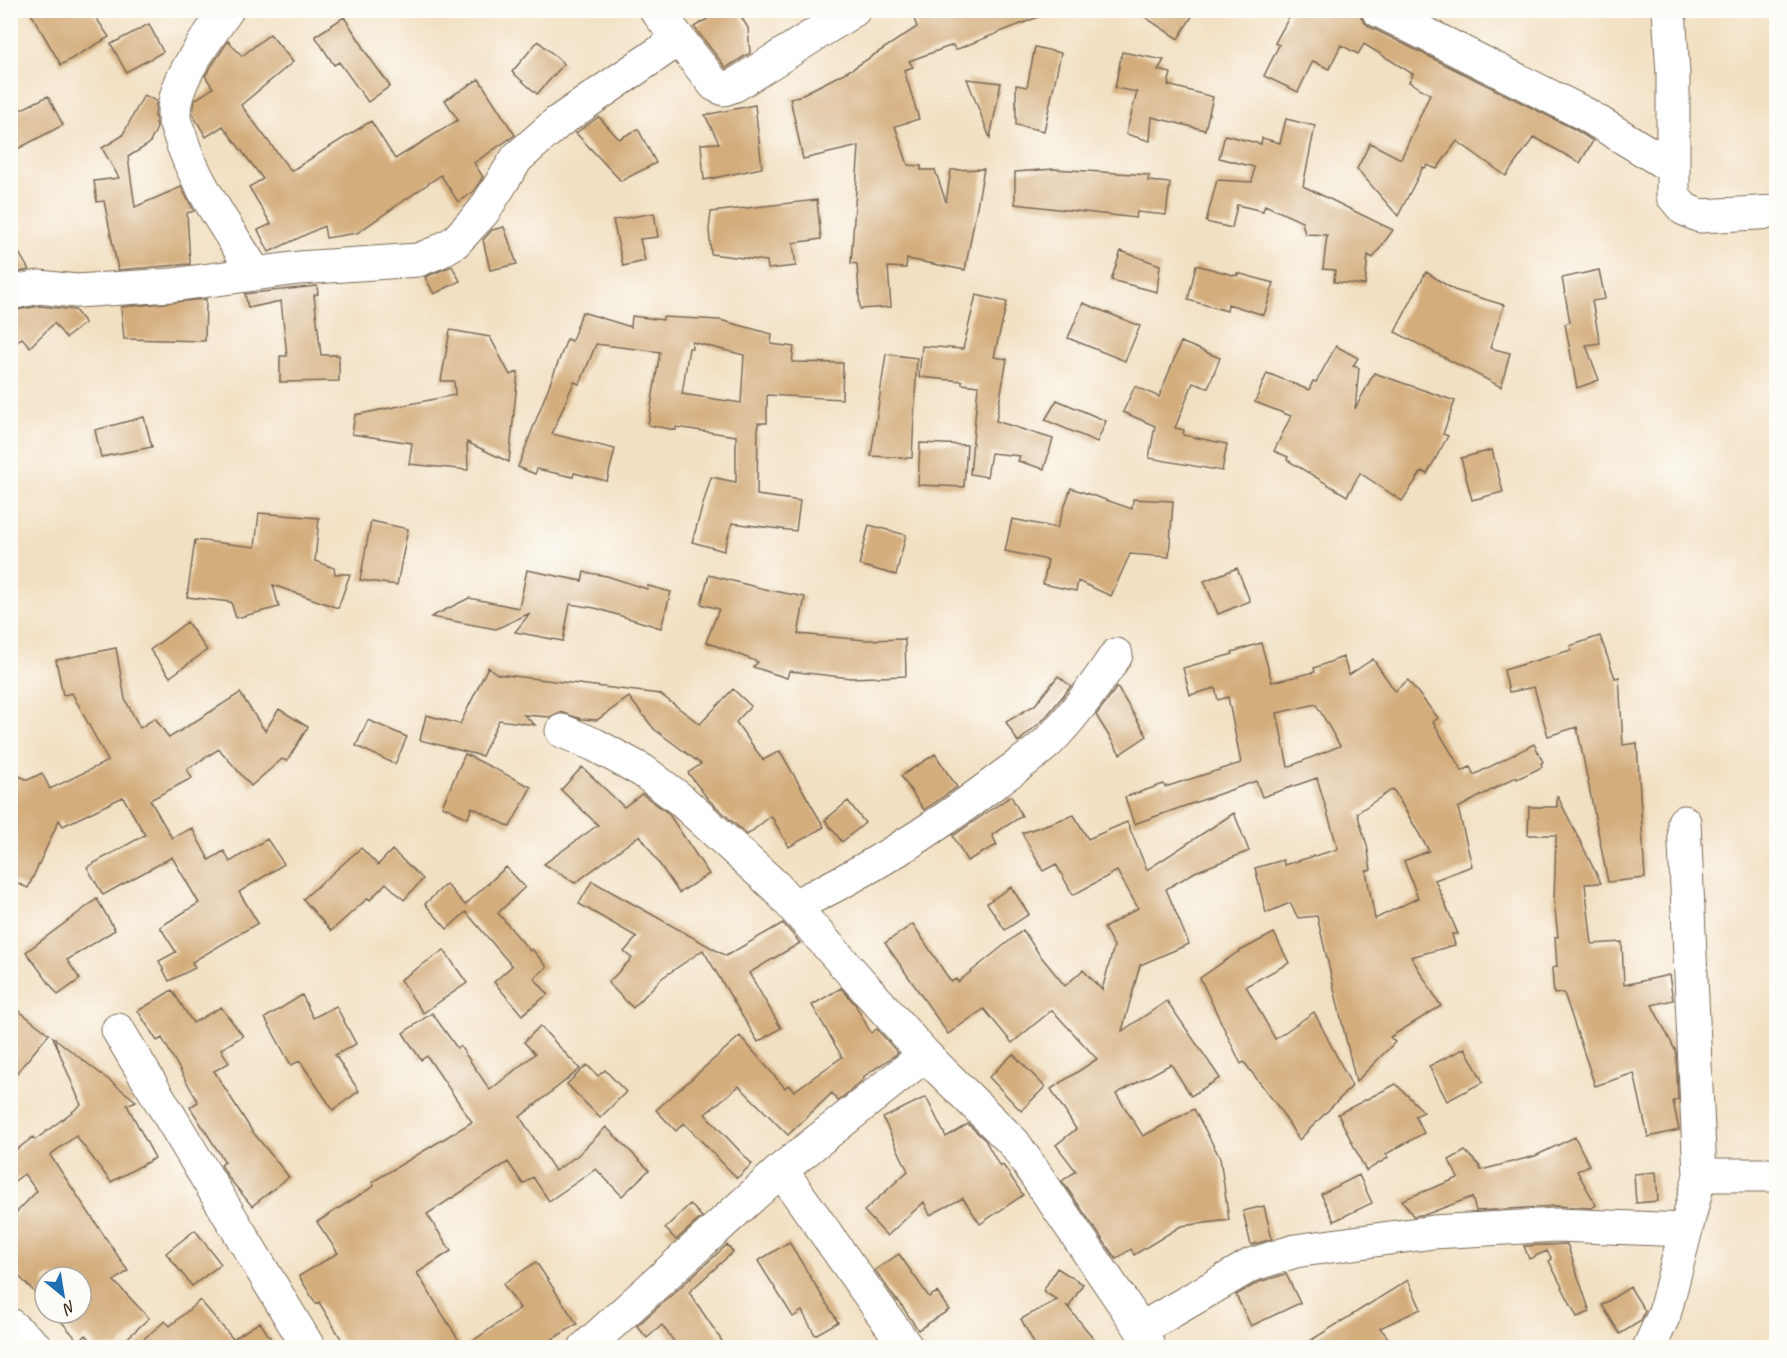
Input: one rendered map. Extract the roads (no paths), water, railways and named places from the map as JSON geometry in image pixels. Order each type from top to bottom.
[{"type":"street","points":[[227,10],[195,55],[178,94],[174,116],[182,145],[198,178],[255,273]]},
{"type":"street","points":[[656,10],[715,85],[724,89],[735,85],[854,10]]},
{"type":"street","points":[[1378,10],[1585,114],[1673,168]]},
{"type":"street","points":[[1669,10],[1673,74],[1672,196],[1684,209],[1700,216],[1776,212]]},
{"type":"street","points":[[10,293],[39,286],[76,291],[172,285],[300,268],[418,260],[455,242],[483,212],[516,158],[558,122],[679,39]]},
{"type":"street","points":[[794,906],[829,890],[892,855],[951,816],[1048,742],[1089,694],[1116,655]]},
{"type":"street","points":[[562,731],[595,745],[643,771],[680,800],[776,887],[925,1055],[1014,1143],[1145,1338],[1251,1265],[1295,1251],[1432,1232],[1545,1226],[1686,1230]]},
{"type":"street","points":[[1649,1347],[1664,1315],[1700,1175],[1684,822]]},
{"type":"street","points":[[118,1030],[309,1347]]},
{"type":"street","points":[[585,1347],[781,1170],[925,1055]]},
{"type":"street","points":[[781,1170],[907,1347]]},
{"type":"street","points":[[1700,1175],[1776,1175]]},
{"type":"street","points":[[10,1325],[37,1347]]}]
